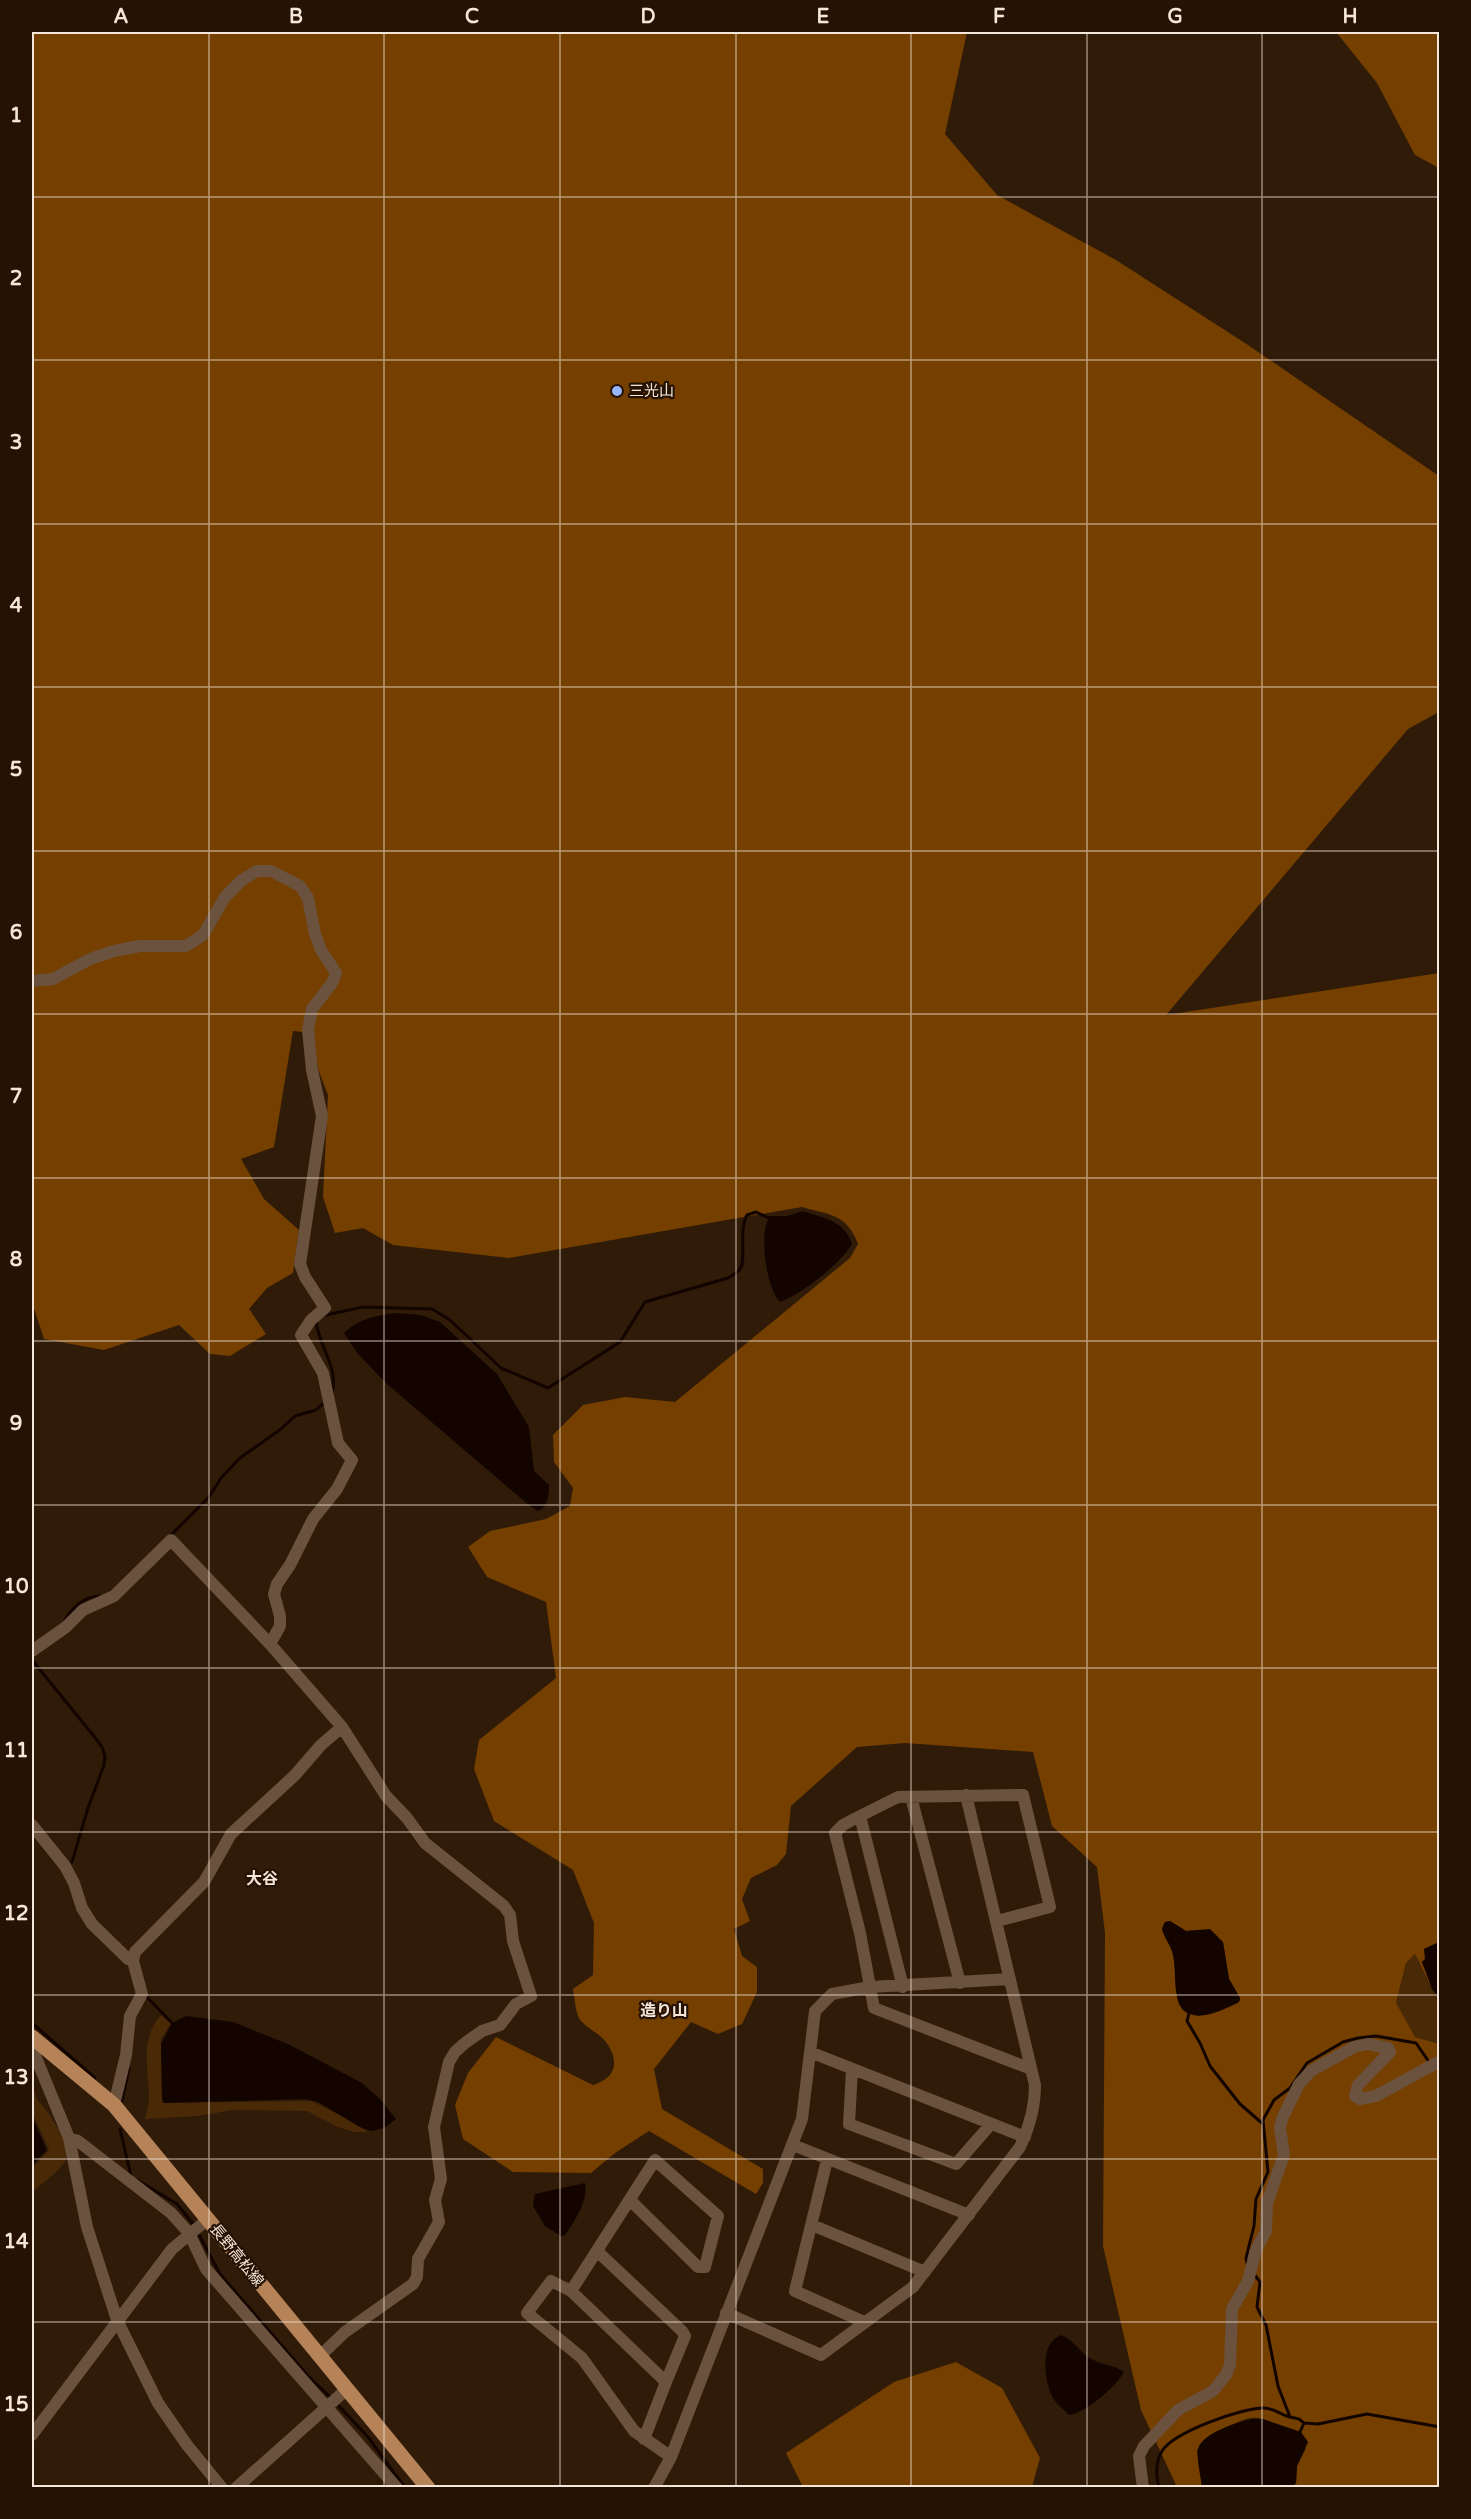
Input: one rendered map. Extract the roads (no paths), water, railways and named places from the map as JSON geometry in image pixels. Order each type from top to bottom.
[{"type":"main road","name":"長野高松線","points":[[32,2037],[114,2105],[198,2226],[320,2356],[336,2399],[428,2487]]},
{"type":"street","points":[[32,981],[53,980],[90,959],[114,951],[140,946],[186,946],[203,935],[225,897],[242,880],[257,872],[271,871],[300,886],[308,898],[315,934],[321,950],[336,973],[332,983],[312,1009],[308,1030],[312,1070],[322,1116],[300,1264],[305,1277],[325,1308],[311,1320],[301,1335],[323,1373],[338,1443],[352,1460],[337,1489],[313,1519],[290,1565],[277,1584],[274,1594],[280,1616],[280,1626],[270,1644]]},
{"type":"street","points":[[32,1652],[66,1627],[83,1610],[114,1596],[171,1540],[270,1644],[342,1727],[386,1796],[407,1818],[425,1843],[504,1906],[510,1915],[513,1941],[531,1996],[516,2004],[500,2025],[482,2031],[465,2043],[454,2052],[449,2062],[434,2127],[441,2179],[435,2200],[439,2222],[418,2259],[417,2277],[413,2284],[345,2332],[320,2356]]},
{"type":"street","points":[[114,2105],[126,2055],[130,2016],[142,1994],[133,1961],[135,1952],[204,1882],[231,1834],[295,1775],[321,1745],[342,1727]]},
{"type":"street","points":[[726,2313],[821,2355],[913,2287],[1020,2147],[1025,2137],[1035,2102],[1035,2085],[966,1795]]},
{"type":"street","points":[[997,1921],[1050,1907],[1023,1795],[898,1797],[843,1825],[835,1833],[860,1933],[874,2008],[1031,2069]]},
{"type":"street","points":[[911,1797],[960,1983]]},
{"type":"street","points":[[860,1816],[903,1987]]},
{"type":"street","points":[[32,1825],[65,1866],[82,1908],[92,1924],[128,1959],[133,1961]]},
{"type":"street","points":[[654,2487],[671,2457],[802,2119],[815,2011],[832,1994],[870,1987],[903,1987],[1011,1979]]},
{"type":"street","points":[[1143,2487],[1139,2456],[1144,2446],[1178,2410],[1206,2396],[1226,2375],[1232,2355],[1230,2320],[1232,2310],[1248,2281],[1256,2250],[1266,2231],[1267,2203],[1284,2156],[1281,2119],[1299,2084],[1311,2071],[1331,2058],[1354,2047],[1368,2044],[1388,2048],[1390,2052],[1358,2085],[1355,2096],[1360,2099],[1376,2096],[1435,2064]]},
{"type":"street","points":[[32,2048],[69,2138],[87,2227],[117,2320],[135,2360],[167,2418],[222,2487]]},
{"type":"street","points":[[810,2052],[1025,2137]]},
{"type":"street","points":[[852,2069],[849,2124],[956,2164],[991,2124]]},
{"type":"street","points":[[69,2138],[78,2141],[171,2213],[198,2226]]},
{"type":"street","points":[[792,2145],[969,2215]]},
{"type":"street","points":[[572,2290],[631,2201],[655,2160],[718,2216],[705,2266],[698,2267],[631,2201]]},
{"type":"street","points":[[827,2160],[795,2291],[864,2322]]},
{"type":"street","points":[[812,2225],[925,2272]]},
{"type":"street","points":[[32,2435],[172,2249],[198,2226]]},
{"type":"street","points":[[198,2226],[206,2269],[336,2399],[397,2487]]},
{"type":"street","points":[[597,2251],[685,2336],[644,2439]]},
{"type":"street","points":[[666,2382],[572,2290],[550,2281],[527,2313],[582,2358],[634,2431],[671,2457]]},
{"type":"street","points":[[236,2487],[336,2399]]},
{"type":"waterway","points":[[326,1315],[363,1307],[432,1309],[450,1320],[501,1368],[548,1388],[620,1342],[645,1302],[728,1278],[736,1273],[742,1265],[743,1229],[747,1215],[756,1212],[771,1219]]},
{"type":"waterway","points":[[316,1322],[331,1366],[332,1393]]},
{"type":"waterway","points":[[170,1536],[209,1497],[221,1478],[240,1458],[281,1429],[295,1416],[316,1410],[326,1401]]},
{"type":"waterway","points":[[65,1620],[80,1603],[100,1596]]},
{"type":"waterway","points":[[32,1660],[93,1735],[102,1747],[105,1756],[72,1862]]},
{"type":"waterway","points":[[146,1996],[172,2023]]},
{"type":"waterway","points":[[1189,2013],[1187,2021],[1210,2066],[1240,2104],[1263,2124]]},
{"type":"waterway","points":[[32,2023],[95,2078]]},
{"type":"waterway","points":[[1247,2263],[1256,2199],[1268,2172],[1263,2120],[1274,2100],[1290,2088],[1307,2063],[1343,2042],[1376,2036],[1416,2043],[1429,2062]]},
{"type":"waterway","points":[[122,2101],[129,2068]]},
{"type":"waterway","points":[[120,2129],[131,2176]]},
{"type":"waterway","points":[[137,2180],[177,2204],[194,2225]]},
{"type":"waterway","points":[[197,2231],[220,2274],[308,2376],[331,2398]]},
{"type":"waterway","points":[[1254,2274],[1260,2282],[1257,2307],[1266,2325],[1278,2386],[1290,2417],[1304,2423],[1299,2434]]},
{"type":"waterway","points":[[336,2403],[368,2437],[405,2488]]},
{"type":"waterway","points":[[1159,2488],[1158,2460],[1162,2451],[1180,2436],[1209,2422],[1254,2409],[1268,2408],[1290,2417]]},
{"type":"waterway","points":[[1304,2423],[1318,2424],[1367,2414],[1440,2427]]},
{"type":"place","name":"三光山","points":[[617,391]]},
{"type":"district","name":"大谷","points":[[262,1878]]},
{"type":"district","name":"造り山","points":[[664,2010]]}]
